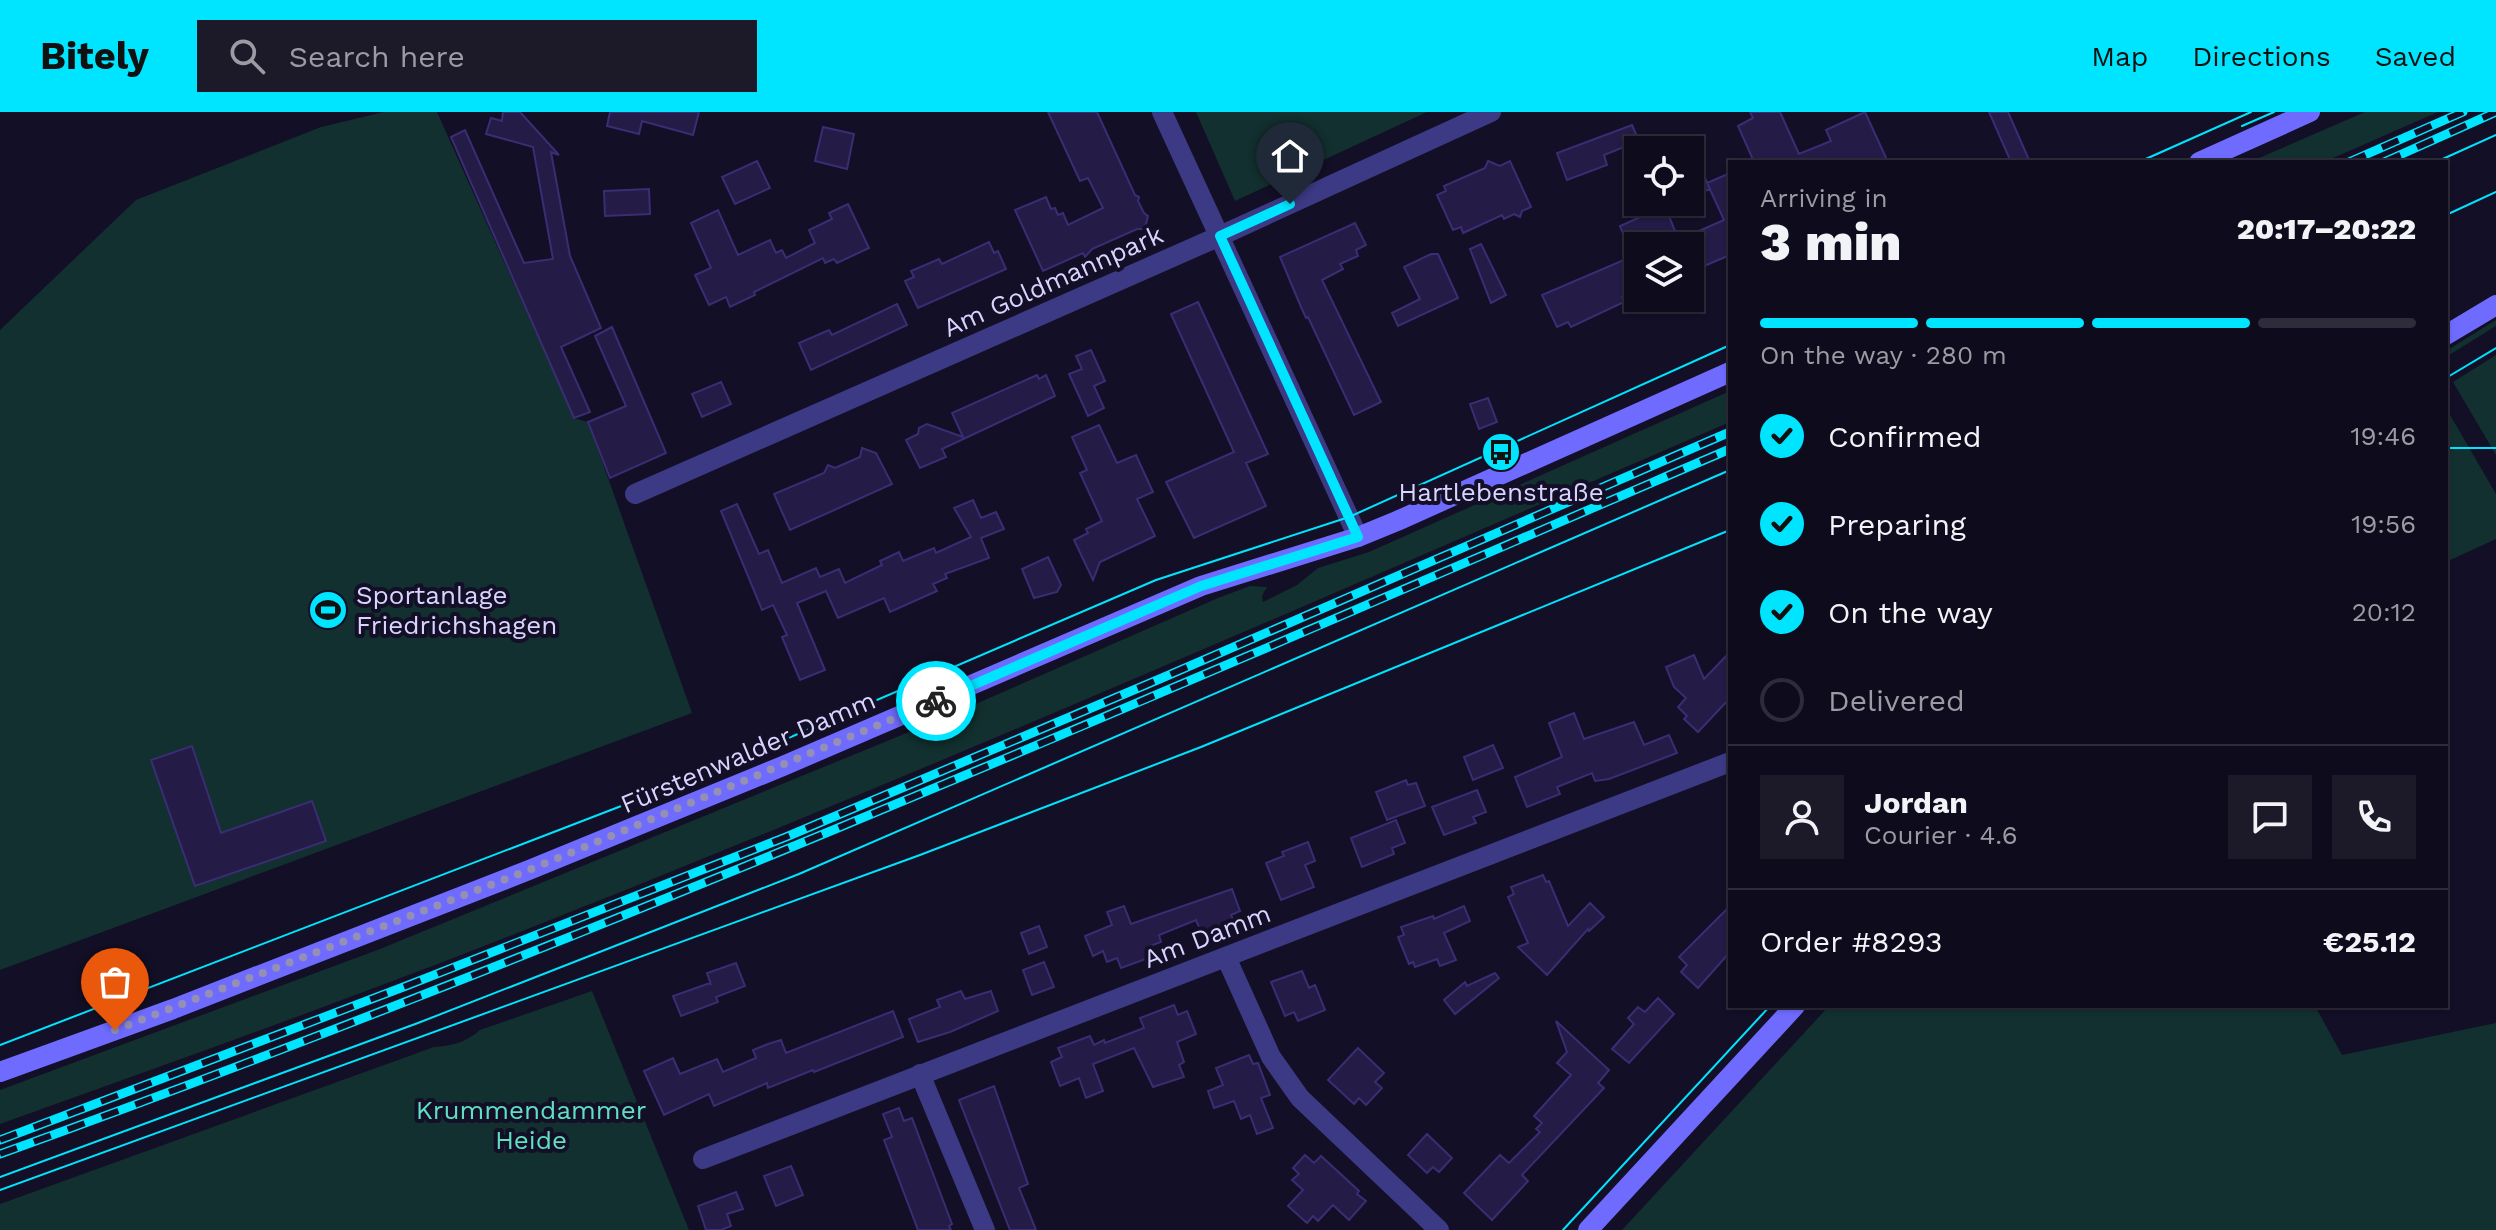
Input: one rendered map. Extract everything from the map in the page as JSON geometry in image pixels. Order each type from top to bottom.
[{"type":"main road","points":[[2203,160],[2310,112]]},
{"type":"main road","points":[[2448,334],[2496,305]]},
{"type":"main road","name":"Fürstenwalder Damm","points":[[0,1072],[529,870],[783,766],[1201,586],[1358,537],[1728,373]]},
{"type":"main road","points":[[1588,1230],[1793,1008]]},
{"type":"street","points":[[1162,112],[1358,537]]},
{"type":"street","name":"Am Goldmannpark","points":[[635,494],[1220,236],[1491,112]]},
{"type":"street","name":"Am Damm","points":[[703,1159],[1728,763]]},
{"type":"street","points":[[1226,957],[1271,1057],[1300,1098],[1439,1230]]},
{"type":"street","points":[[920,1074],[985,1230]]},
{"type":"green space","name":"Sportanlage Friedrichshagen","points":[[384,112],[437,112],[574,418],[588,422],[692,713],[0,970],[0,330],[136,200],[321,127]]},
{"type":"green space","points":[[1196,112],[1427,112],[1235,201]]},
{"type":"green space","points":[[2365,112],[2438,112],[2329,160],[2255,160]]},
{"type":"green space","points":[[2496,320],[2496,326],[2448,356],[2448,350]]},
{"type":"green space","points":[[2496,355],[2496,455],[2453,382]]},
{"type":"green space","points":[[1728,392],[1728,423],[1118,686],[811,815],[502,939],[0,1124],[0,1090],[380,949],[948,716],[1218,598],[1250,586],[1267,587],[1262,596],[1263,602],[1297,585],[1318,568],[1369,552]]},
{"type":"green space","points":[[2448,411],[2496,494],[2496,539],[2448,561]]},
{"type":"green space","name":"Krummendammer Heide","points":[[592,991],[689,1230],[0,1230],[0,1204],[434,1047],[459,1043],[480,1030]]},
{"type":"green space","points":[[1827,1008],[2316,1008],[2342,1055],[2496,1023],[2496,1230],[1622,1230]]},
{"type":"building","points":[[503,112],[520,112],[559,155],[551,152],[570,256],[601,328],[561,347],[590,412],[574,418],[451,137],[465,130],[524,263],[553,259],[533,147],[486,134],[491,118],[502,121]]},
{"type":"building","points":[[610,112],[699,112],[693,135],[642,121],[639,134],[607,126]]},
{"type":"building","points":[[1048,112],[1097,112],[1135,195],[1148,216],[1142,229],[1092,249],[1085,257],[1083,253],[1043,271],[1015,210],[1046,197],[1051,209],[1055,208],[1058,215],[1063,213],[1068,225],[1103,208],[1088,178],[1080,181]]},
{"type":"building","points":[[1750,112],[1780,112],[1799,154],[1831,141],[1826,130],[1865,112],[1887,160],[1753,160],[1738,126],[1753,118]]},
{"type":"building","points":[[1989,112],[2008,112],[2029,160],[2010,160]]},
{"type":"building","points":[[1632,125],[1637,136],[1624,136],[1624,147],[1604,155],[1607,165],[1567,180],[1557,153]]},
{"type":"building","points":[[823,127],[854,134],[847,169],[815,161]]},
{"type":"building","points":[[757,161],[770,188],[735,204],[722,177]]},
{"type":"building","points":[[1488,161],[1500,166],[1510,161],[1531,207],[1522,211],[1520,217],[1514,214],[1504,219],[1502,215],[1463,233],[1461,227],[1453,230],[1437,195],[1446,191],[1444,186],[1485,168]]},
{"type":"building","points":[[1728,174],[1728,256],[1704,266],[1704,232],[1697,232],[1724,220],[1707,183]]},
{"type":"building","points":[[1704,176],[1710,189],[1704,191]]},
{"type":"building","points":[[649,189],[650,214],[605,216],[604,191]]},
{"type":"building","points":[[848,204],[869,248],[837,263],[834,259],[825,263],[823,258],[730,307],[726,297],[709,305],[695,275],[711,268],[691,223],[718,210],[738,255],[770,240],[776,253],[782,250],[786,258],[815,243],[809,230],[832,219],[829,213]]},
{"type":"building","points":[[1642,216],[1669,216],[1675,232],[1624,232],[1624,236],[1620,226]]},
{"type":"building","points":[[1355,223],[1366,245],[1356,250],[1358,256],[1340,264],[1343,269],[1322,280],[1381,402],[1354,415],[1280,257]]},
{"type":"building","points":[[989,242],[994,253],[998,251],[1006,269],[918,308],[905,281],[914,277],[911,271],[939,259],[942,264]]},
{"type":"building","points":[[1481,244],[1506,295],[1491,303],[1470,249]]},
{"type":"building","points":[[1431,254],[1438,254],[1458,298],[1398,326],[1392,313],[1420,299],[1404,267]]},
{"type":"building","points":[[1624,260],[1624,302],[1571,327],[1568,322],[1557,327],[1542,295]]},
{"type":"building","points":[[1198,302],[1268,454],[1246,463],[1266,506],[1194,538],[1166,482],[1234,452],[1171,314]]},
{"type":"building","points":[[897,304],[907,325],[811,370],[799,343],[829,330],[832,335]]},
{"type":"building","points":[[612,327],[666,453],[610,478],[588,422],[626,406],[595,336]]},
{"type":"building","points":[[1091,350],[1105,381],[1094,386],[1104,408],[1088,416],[1069,374],[1082,369],[1076,356]]},
{"type":"building","points":[[1037,375],[1039,379],[1046,375],[1055,396],[942,449],[946,457],[920,468],[906,440],[918,434],[919,428],[927,424],[963,437],[952,413]]},
{"type":"building","points":[[721,382],[731,404],[702,417],[692,394]]},
{"type":"building","points":[[1488,398],[1497,422],[1479,429],[1470,404]]},
{"type":"building","points":[[1099,425],[1117,463],[1136,455],[1153,492],[1137,499],[1155,536],[1100,562],[1093,580],[1074,540],[1102,521],[1080,473],[1087,470],[1072,437]]},
{"type":"building","points":[[862,448],[876,453],[892,484],[790,530],[774,494],[824,473],[828,465],[835,468],[860,457]]},
{"type":"building","points":[[973,500],[981,518],[996,512],[1004,529],[981,538],[989,558],[945,574],[947,578],[933,584],[937,591],[890,612],[884,598],[838,618],[826,591],[797,603],[825,670],[800,680],[782,637],[787,635],[773,605],[762,610],[721,511],[737,504],[759,554],[768,550],[782,583],[816,568],[820,577],[839,569],[845,583],[882,565],[880,561],[899,552],[903,561],[934,548],[936,553],[971,537],[954,508]]},
{"type":"building","points":[[1048,557],[1061,585],[1057,592],[1034,598],[1022,569]]},
{"type":"building","points":[[1728,654],[1728,700],[1698,732],[1684,719],[1687,716],[1678,707],[1686,698],[1674,687],[1666,667],[1694,655],[1704,679]]},
{"type":"building","points":[[1574,713],[1584,739],[1634,722],[1644,745],[1669,735],[1677,753],[1609,779],[1595,781],[1592,773],[1557,787],[1560,794],[1527,807],[1515,777],[1562,757],[1549,723]]},
{"type":"building","points":[[1493,745],[1503,768],[1473,780],[1464,757]]},
{"type":"building","points":[[192,746],[221,833],[312,801],[326,841],[195,886],[151,760]]},
{"type":"building","points":[[1406,780],[1408,785],[1416,783],[1425,806],[1387,820],[1376,792]]},
{"type":"building","points":[[1477,790],[1486,812],[1473,817],[1476,823],[1444,835],[1432,807]]},
{"type":"building","points":[[1396,820],[1405,843],[1392,848],[1394,854],[1362,867],[1351,838]]},
{"type":"building","points":[[1308,842],[1315,861],[1305,865],[1314,887],[1281,900],[1266,863],[1284,856],[1282,852]]},
{"type":"building","points":[[1543,875],[1546,882],[1549,881],[1568,926],[1590,903],[1604,917],[1588,929],[1547,975],[1518,947],[1528,943],[1508,897],[1514,894],[1511,887]]},
{"type":"building","points":[[1232,889],[1240,911],[1231,915],[1234,922],[1202,934],[1196,920],[1159,935],[1161,942],[1150,946],[1154,956],[1121,968],[1117,958],[1107,962],[1103,951],[1093,956],[1085,936],[1112,925],[1107,912],[1124,906],[1131,924]]},
{"type":"building","points":[[1464,906],[1470,921],[1444,933],[1456,960],[1440,966],[1437,959],[1415,967],[1413,962],[1409,964],[1398,937],[1404,935],[1401,927],[1433,916],[1434,919]]},
{"type":"building","points":[[1728,908],[1728,954],[1698,988],[1681,972],[1687,965],[1679,957]]},
{"type":"building","points":[[1039,926],[1047,947],[1029,954],[1021,933]]},
{"type":"building","points":[[1044,962],[1054,987],[1032,995],[1023,970]]},
{"type":"building","points":[[736,963],[745,986],[716,997],[718,1002],[681,1016],[673,996],[711,985],[707,973]]},
{"type":"building","points":[[1302,971],[1309,988],[1315,985],[1325,1010],[1298,1021],[1294,1012],[1285,1016],[1271,982]]},
{"type":"building","points":[[1495,973],[1499,978],[1455,1014],[1444,1000],[1465,982],[1467,986]]},
{"type":"building","points":[[961,991],[965,999],[991,991],[998,1011],[918,1042],[909,1019],[940,1007],[937,1000]]},
{"type":"building","points":[[1658,998],[1674,1014],[1629,1063],[1612,1049],[1634,1024],[1628,1018],[1638,1007],[1645,1012]]},
{"type":"building","points":[[1174,1005],[1178,1015],[1187,1011],[1196,1034],[1177,1042],[1184,1062],[1179,1065],[1184,1077],[1153,1087],[1134,1048],[1093,1064],[1103,1091],[1086,1098],[1079,1078],[1060,1086],[1051,1062],[1062,1057],[1058,1048],[1090,1036],[1094,1045],[1104,1040],[1105,1043],[1144,1028],[1140,1018]]},
{"type":"building","points":[[893,1011],[903,1037],[768,1088],[767,1083],[714,1106],[709,1094],[664,1115],[644,1071],[673,1058],[680,1074],[717,1059],[723,1072],[756,1058],[753,1050],[768,1044],[781,1040],[786,1053]]},
{"type":"building","points":[[1556,1021],[1609,1070],[1598,1083],[1604,1088],[1522,1175],[1528,1181],[1492,1220],[1464,1193],[1500,1155],[1509,1163],[1540,1132],[1536,1129],[1542,1123],[1534,1116],[1571,1075],[1557,1063],[1567,1052]]},
{"type":"building","points":[[1358,1048],[1384,1073],[1375,1082],[1382,1088],[1366,1105],[1359,1098],[1354,1104],[1328,1080]]},
{"type":"building","points":[[1249,1055],[1253,1064],[1258,1063],[1270,1095],[1261,1098],[1273,1128],[1257,1134],[1250,1115],[1241,1119],[1234,1101],[1214,1108],[1208,1091],[1223,1085],[1216,1068]]},
{"type":"building","points":[[994,1086],[1028,1184],[1019,1188],[1036,1230],[1010,1230],[959,1100]]},
{"type":"building","points":[[899,1108],[904,1121],[912,1118],[952,1224],[949,1226],[951,1230],[918,1230],[884,1140],[892,1137],[883,1114]]},
{"type":"building","points":[[1427,1134],[1452,1158],[1439,1172],[1433,1167],[1427,1173],[1408,1155]]},
{"type":"building","points":[[1305,1155],[1314,1163],[1321,1156],[1366,1201],[1349,1220],[1333,1205],[1318,1221],[1313,1216],[1307,1223],[1288,1206],[1303,1190],[1292,1180],[1299,1174],[1293,1168]]},
{"type":"building","points":[[791,1166],[803,1195],[776,1206],[764,1176]]},
{"type":"building","points":[[736,1192],[743,1209],[727,1214],[731,1226],[706,1230],[698,1206]]},
{"type":"tram line","points":[[2143,160],[2251,112]]},
{"type":"tram line","points":[[2242,126],[2274,112]]},
{"type":"tram line","points":[[2440,160],[2496,135]]},
{"type":"tram line","points":[[2448,214],[2496,192]]},
{"type":"tram line","points":[[0,1045],[707,773],[1156,580],[1349,517],[1728,346]]},
{"type":"tram line","points":[[2448,377],[2496,348]]},
{"type":"tram line","points":[[2448,448],[2496,448]]},
{"type":"tram line","points":[[0,1177],[418,1023],[799,874],[1728,471]]},
{"type":"tram line","points":[[0,1190],[920,855],[1201,747],[1728,531]]},
{"type":"tram line","points":[[1563,1230],[1768,1008]]},
{"type":"railway","points":[[2354,160],[2463,112]]},
{"type":"railway","points":[[2388,160],[2496,112]]},
{"type":"railway","points":[[0,1140],[786,837],[1728,433]]},
{"type":"railway","points":[[0,1154],[437,989],[870,815],[1728,450]]},
{"type":"way so far","points":[[115,1030],[529,870],[936,701]]},
{"type":"place","name":"Hartlebenstraße","points":[[1501,452]]},
{"type":"place","name":"Sportanlage Friedrichshagen","points":[[328,610]]},
{"type":"route","points":[[936,701],[1201,586],[1358,537],[1220,236],[1290,204]]}]
